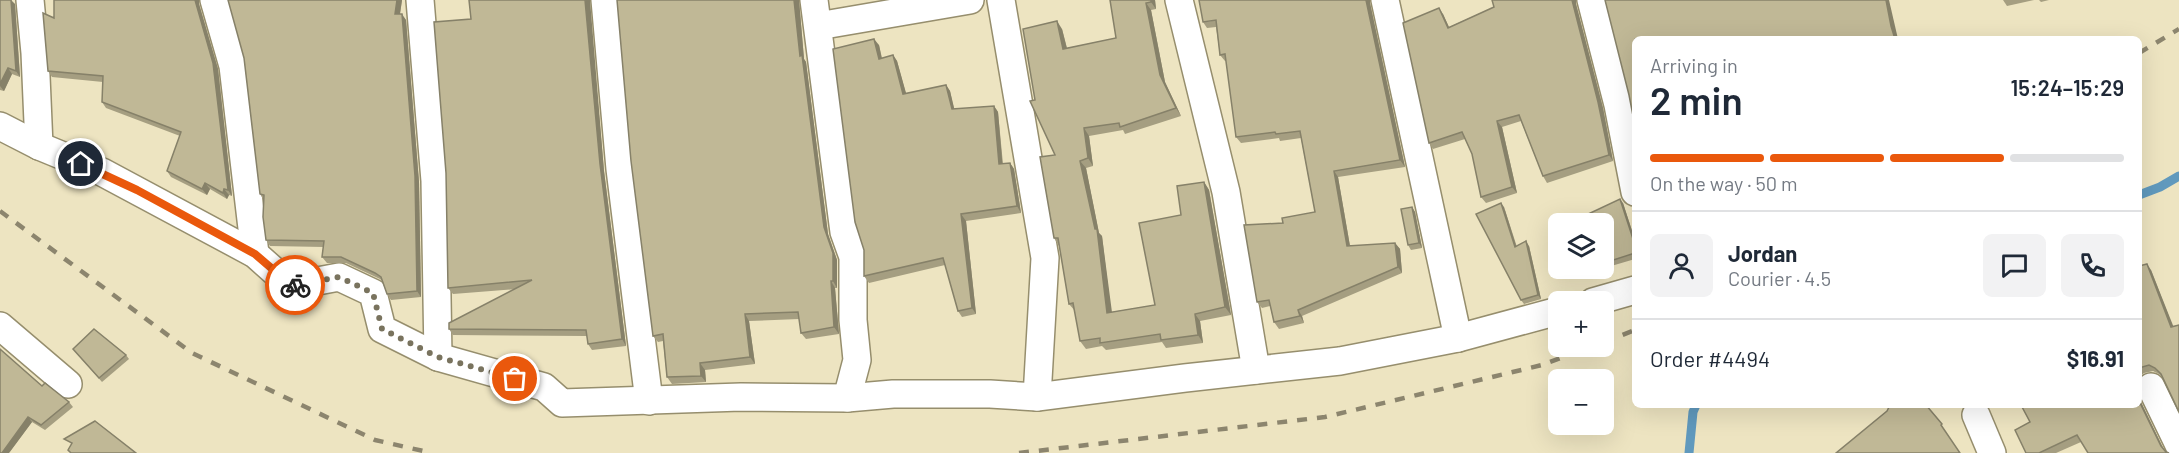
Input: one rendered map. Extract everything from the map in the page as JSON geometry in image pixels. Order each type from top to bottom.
[{"type":"street","points":[[30,0],[39,146]]},
{"type":"street","points":[[214,0],[233,66],[255,254]]},
{"type":"street","points":[[420,0],[435,181],[438,357]]},
{"type":"street","points":[[605,0],[621,169],[649,400]]},
{"type":"street","points":[[847,398],[857,360],[853,320],[853,257],[844,232],[816,13],[970,0]]},
{"type":"street","points":[[1001,0],[1045,258],[1037,397]]},
{"type":"street","points":[[1179,0],[1226,192],[1256,370]]},
{"type":"street","points":[[1385,0],[1458,338]]},
{"type":"street","points":[[1591,0],[1618,105],[1632,177]]},
{"type":"street","points":[[0,126],[39,146],[102,172],[255,254],[291,285],[339,277],[373,293],[382,329],[438,357],[544,387],[562,403],[741,397],[847,398],[892,394],[990,394],[1037,397],[1340,361],[1458,338],[1548,314]]},
{"type":"street","points":[[1614,296],[1632,291]]},
{"type":"street","points":[[0,326],[68,384]]},
{"type":"street","points":[[2151,387],[2179,445]]},
{"type":"street","points":[[1976,415],[1992,453]]},
{"type":"building","points":[[0,0],[11,0],[16,71],[8,68],[0,84]]},
{"type":"building","points":[[54,0],[195,0],[213,63],[228,190],[224,189],[223,193],[205,183],[202,189],[167,171],[181,132],[102,102],[103,76],[48,71],[43,13],[54,18]]},
{"type":"building","points":[[228,0],[397,0],[395,14],[402,14],[415,176],[417,291],[387,294],[381,277],[375,273],[341,257],[322,257],[324,241],[266,240],[263,217],[264,195],[260,194],[244,58]]},
{"type":"building","points":[[469,0],[585,0],[600,164],[622,339],[588,344],[586,330],[449,329],[449,323],[532,280],[448,288],[446,173],[434,22],[471,19]]},
{"type":"building","points":[[617,0],[794,0],[824,227],[833,253],[833,281],[831,281],[834,327],[801,333],[798,312],[745,314],[750,357],[700,363],[701,376],[667,377],[663,334],[653,336],[631,161]]},
{"type":"building","points":[[1110,0],[1151,0],[1146,3],[1160,75],[1176,108],[1120,127],[1119,123],[1084,128],[1088,158],[1080,161],[1095,229],[1097,229],[1107,313],[1155,305],[1139,223],[1181,215],[1177,186],[1204,182],[1225,307],[1195,314],[1198,335],[1161,340],[1160,334],[1100,343],[1100,338],[1080,341],[1073,303],[1069,304],[1058,238],[1054,238],[1040,157],[1055,155],[1030,101],[1035,100],[1023,29],[1057,21],[1063,49],[1116,38]]},
{"type":"building","points":[[1199,0],[1366,0],[1400,160],[1334,171],[1347,246],[1395,243],[1398,267],[1298,310],[1300,316],[1274,322],[1269,300],[1257,302],[1244,225],[1283,223],[1282,218],[1315,212],[1300,131],[1236,137],[1225,54],[1220,55],[1216,20],[1203,22]]},
{"type":"building","points":[[1492,0],[1572,0],[1609,155],[1543,176],[1519,115],[1497,121],[1512,187],[1481,197],[1472,154],[1462,132],[1429,143],[1403,23],[1439,8],[1448,28],[1494,7]]},
{"type":"building","points":[[1605,0],[1886,0],[1894,36],[1632,36],[1632,110]]},
{"type":"building","points":[[874,39],[879,59],[893,55],[903,94],[946,85],[952,109],[994,106],[999,164],[1010,163],[1017,206],[961,214],[972,308],[958,311],[943,258],[864,276],[864,250],[855,222],[833,49]]},
{"type":"building","points":[[1620,199],[1632,236],[1632,254],[1614,260],[1614,213],[1590,213]]},
{"type":"building","points":[[1501,203],[1515,247],[1526,241],[1538,295],[1521,300],[1476,214]]},
{"type":"building","points":[[1412,207],[1419,243],[1408,245],[1401,209]]},
{"type":"building","points":[[2147,264],[2171,327],[2179,325],[2179,412],[2161,374],[2149,365],[2142,367],[2142,265]]},
{"type":"building","points":[[94,329],[126,355],[99,378],[73,349]]},
{"type":"building","points":[[0,349],[42,386],[45,383],[69,402],[41,425],[28,417],[2,453],[0,453]]},
{"type":"building","points":[[2142,407],[2161,446],[2169,453],[2088,453],[2077,435],[2039,453],[2026,453],[2015,430],[2030,422],[2023,408]]},
{"type":"building","points":[[1888,408],[1929,408],[1942,424],[1960,453],[1836,453]]},
{"type":"building","points":[[95,421],[136,453],[71,453],[68,450],[72,443],[64,439]]},
{"type":"waterway","points":[[2142,194],[2179,176]]},
{"type":"waterway","points":[[1689,453],[1695,408]]},
{"type":"railway","points":[[2142,51],[2179,29]]},
{"type":"railway","points":[[0,211],[192,353],[375,440],[432,453]]},
{"type":"railway","points":[[1614,338],[1632,331]]},
{"type":"railway","points":[[1019,453],[1325,417],[1542,365],[1563,357]]},
{"type":"way so far","points":[[295,285],[339,277],[373,293],[382,329],[438,357],[515,379]]},
{"type":"route","points":[[81,164],[137,190],[255,254],[291,285],[295,285]]}]
